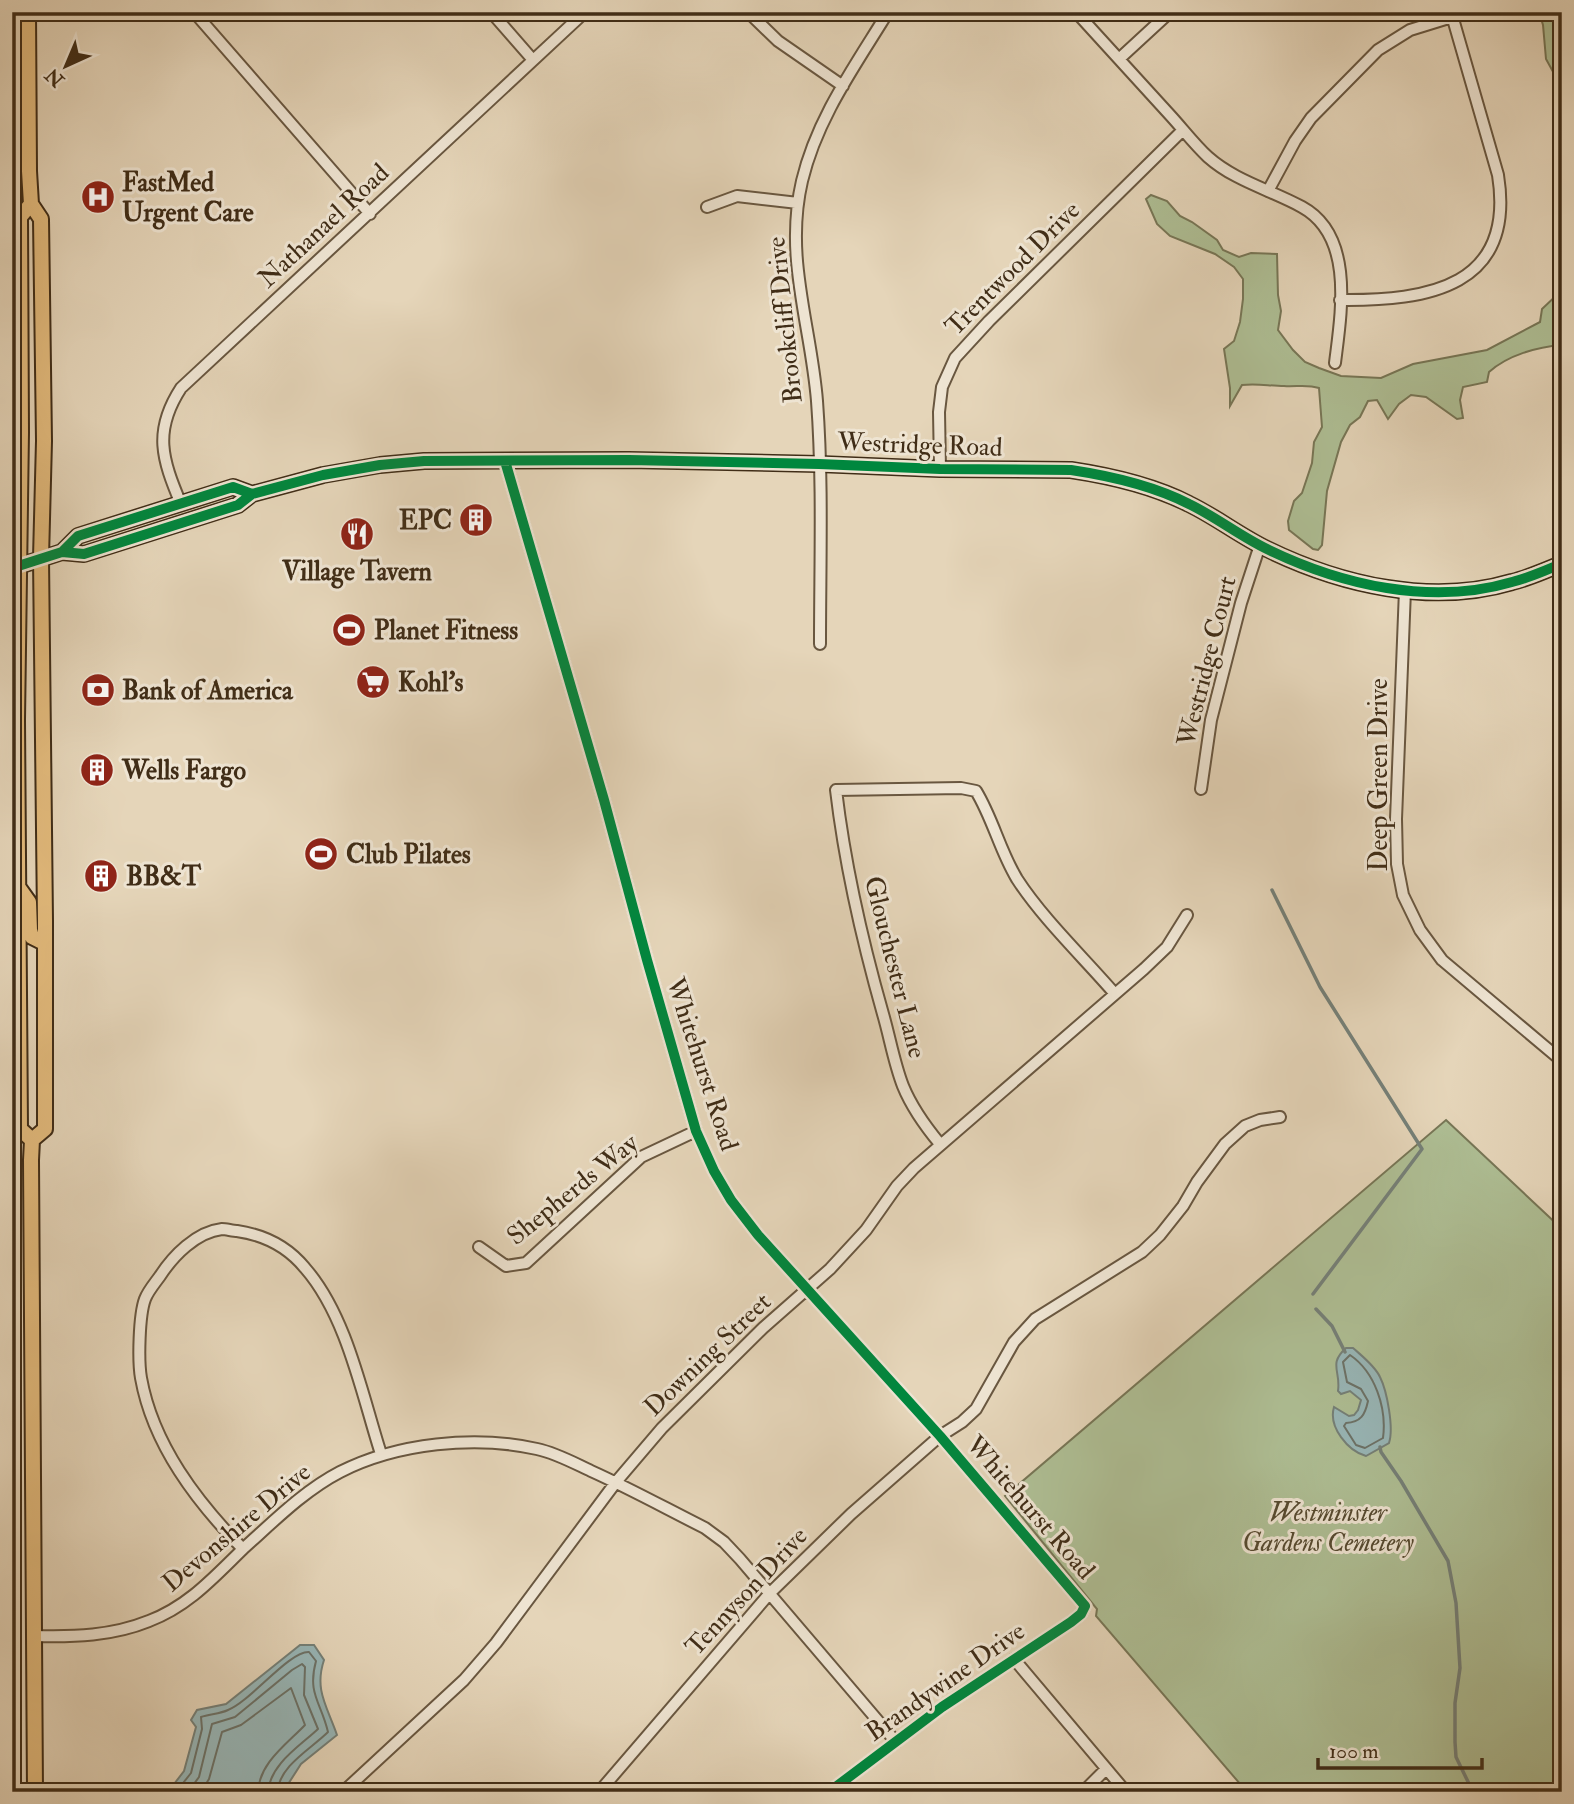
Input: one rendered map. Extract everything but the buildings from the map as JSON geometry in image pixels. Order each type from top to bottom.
[{"type":"main road","points":[[28,12],[31,204],[41,219],[44,441],[41,558],[45,1129],[32,1140]]},
{"type":"main road","points":[[31,204],[20,217],[20,378],[15,567],[20,1129],[32,1140],[35,1792]]},
{"type":"main road","name":"Westridge Road","points":[[15,567],[62,552],[84,554],[237,505],[252,494],[323,475],[424,461],[819,464],[940,469],[1071,470],[1133,482],[1188,503],[1260,545],[1322,573],[1355,583],[1405,590],[1449,591],[1482,588],[1510,583],[1562,564]]},
{"type":"main road","name":"Westridge Road","points":[[62,552],[78,537],[233,487],[252,494]]},
{"type":"main road","points":[[19,888],[29,902],[32,937],[44,943]]},
{"type":"street","points":[[194,12],[370,214]]},
{"type":"street","points":[[491,12],[533,61]]},
{"type":"street","name":"Nathanael Road","points":[[181,503],[173,484],[162,439],[168,411],[181,388],[585,12]]},
{"type":"street","points":[[748,12],[778,41],[843,86]]},
{"type":"street","name":"Brookcliff Drive","points":[[820,645],[817,400],[797,282],[794,239],[798,202],[810,150],[825,117],[888,12]]},
{"type":"street","points":[[1076,12],[1207,156],[1221,167],[1303,207],[1325,228],[1331,237],[1338,265],[1340,300],[1335,363]]},
{"type":"street","points":[[1119,59],[1170,12]]},
{"type":"street","points":[[1268,191],[1295,141],[1311,118],[1378,50],[1410,30],[1452,15],[1498,175],[1502,200],[1499,230],[1483,260],[1457,281],[1441,289],[1402,299],[1340,300]]},
{"type":"street","name":"Trentwood Drive","points":[[940,469],[939,412],[942,387],[955,358],[989,321],[1183,130]]},
{"type":"street","points":[[707,207],[737,196],[798,202]]},
{"type":"street","points":[[12,391],[20,378]]},
{"type":"street","name":"Whitehurst Road","points":[[505,461],[604,800],[696,1131],[714,1171],[731,1200],[758,1235],[940,1436],[1085,1606]]},
{"type":"street","name":"Westridge Court","points":[[1201,789],[1211,720],[1241,603],[1260,545]]},
{"type":"street","name":"Deep Green Drive","points":[[1405,590],[1396,819],[1397,864],[1403,895],[1420,930],[1442,960],[1562,1061]]},
{"type":"street","name":"Glouchester Lane","points":[[940,1144],[919,1118],[903,1086],[872,976],[850,883],[836,790],[961,788],[976,791],[1018,880],[1115,994]]},
{"type":"street","name":"Downing Street","points":[[343,1792],[464,1680],[616,1482],[662,1428],[763,1328],[830,1269],[866,1230],[897,1186],[940,1144],[1167,947],[1187,915]]},
{"type":"street","name":"Tennyson Drive","points":[[599,1792],[770,1593],[851,1514],[975,1409],[1014,1342],[1035,1318],[1142,1252],[1160,1235],[1183,1206],[1225,1143],[1245,1126],[1259,1120],[1280,1117]]},
{"type":"street","name":"Shepherds Way","points":[[479,1247],[506,1266],[526,1263],[641,1157],[696,1131]]},
{"type":"street","points":[[243,1549],[200,1501],[167,1451],[140,1377],[139,1337],[145,1299],[169,1262],[191,1241],[221,1229],[257,1234],[284,1247],[306,1268],[320,1288],[342,1332],[381,1454]]},
{"type":"street","name":"Devonshire Drive","points":[[34,1636],[72,1637],[102,1634],[151,1621],[186,1602],[206,1586],[243,1549],[304,1496],[340,1472],[381,1454],[477,1442],[509,1444],[540,1450],[616,1482],[705,1528],[723,1542],[770,1593],[896,1742]]},
{"type":"street","name":"Brandywine Drive","points":[[830,1792],[942,1707],[1071,1622],[1081,1614],[1085,1606]]},
{"type":"street","points":[[1014,1659],[1126,1792]]},
{"type":"street","points":[[1083,1792],[1106,1769]]},
{"type":"green space","points":[[1539,12],[1562,12],[1562,141],[1554,137],[1560,106],[1557,79],[1546,59]]},
{"type":"green space","points":[[1151,195],[1167,201],[1180,216],[1217,240],[1223,250],[1239,257],[1251,253],[1277,254],[1281,311],[1278,330],[1305,362],[1319,368],[1341,376],[1381,378],[1413,364],[1487,350],[1540,322],[1542,309],[1562,290],[1562,345],[1533,350],[1514,357],[1489,372],[1487,382],[1463,387],[1460,400],[1463,418],[1457,419],[1426,397],[1411,395],[1399,404],[1388,419],[1377,400],[1368,401],[1360,417],[1350,425],[1341,442],[1327,491],[1322,545],[1318,550],[1313,549],[1289,530],[1288,521],[1294,501],[1302,493],[1312,463],[1314,442],[1322,427],[1319,388],[1242,385],[1230,406],[1224,349],[1234,341],[1240,322],[1243,279],[1234,267],[1215,254],[1170,236],[1157,224],[1146,199]]},
{"type":"green space","name":"Westminster Gardens Cemetery","points":[[1446,1120],[1562,1229],[1562,1792],[1247,1792],[1096,1616],[1097,1609],[1005,1496]]},
{"type":"water","points":[[1346,1348],[1353,1348],[1375,1369],[1383,1383],[1387,1400],[1391,1428],[1389,1443],[1366,1456],[1346,1444],[1334,1422],[1334,1407],[1349,1416],[1354,1415],[1361,1400],[1350,1391],[1341,1394],[1338,1391],[1336,1363]]},
{"type":"water","points":[[300,1645],[314,1645],[324,1660],[321,1689],[337,1735],[301,1764],[283,1792],[168,1792],[184,1771],[196,1727],[191,1720],[197,1710],[226,1704]]},
{"type":"waterway","points":[[1272,890],[1320,987],[1422,1149],[1313,1294]]},
{"type":"waterway","points":[[1316,1309],[1332,1326],[1345,1352]]},
{"type":"waterway","points":[[1380,1447],[1448,1561],[1456,1603],[1460,1668],[1455,1703],[1456,1757],[1473,1792]]},
{"type":"cycle path","points":[[12,568],[62,552],[84,554],[238,505],[252,494],[323,475],[380,465],[424,461],[629,460],[1086,472],[1131,482],[1175,497],[1267,549],[1325,573],[1356,582],[1418,592],[1481,589],[1518,580],[1562,564]]},
{"type":"cycle path","points":[[505,461],[604,800],[696,1131],[714,1171],[731,1200],[758,1235],[940,1436],[1085,1606],[1081,1614],[1071,1622],[942,1707],[829,1792]]},
{"type":"cycle path","points":[[62,552],[78,536],[233,487],[252,494]]},
{"type":"place","name":"FastMed Urgent Care","points":[[98,197]]},
{"type":"place","name":"EPC","points":[[476,520]]},
{"type":"place","name":"Village Tavern","points":[[357,534]]},
{"type":"place","name":"Planet Fitness","points":[[349,630]]},
{"type":"place","name":"Kohl's","points":[[373,682]]},
{"type":"place","name":"Bank of America","points":[[98,690]]},
{"type":"place","name":"Wells Fargo","points":[[97,770]]},
{"type":"place","name":"Club Pilates","points":[[321,854]]},
{"type":"place","name":"BB&T","points":[[101,876]]}]
